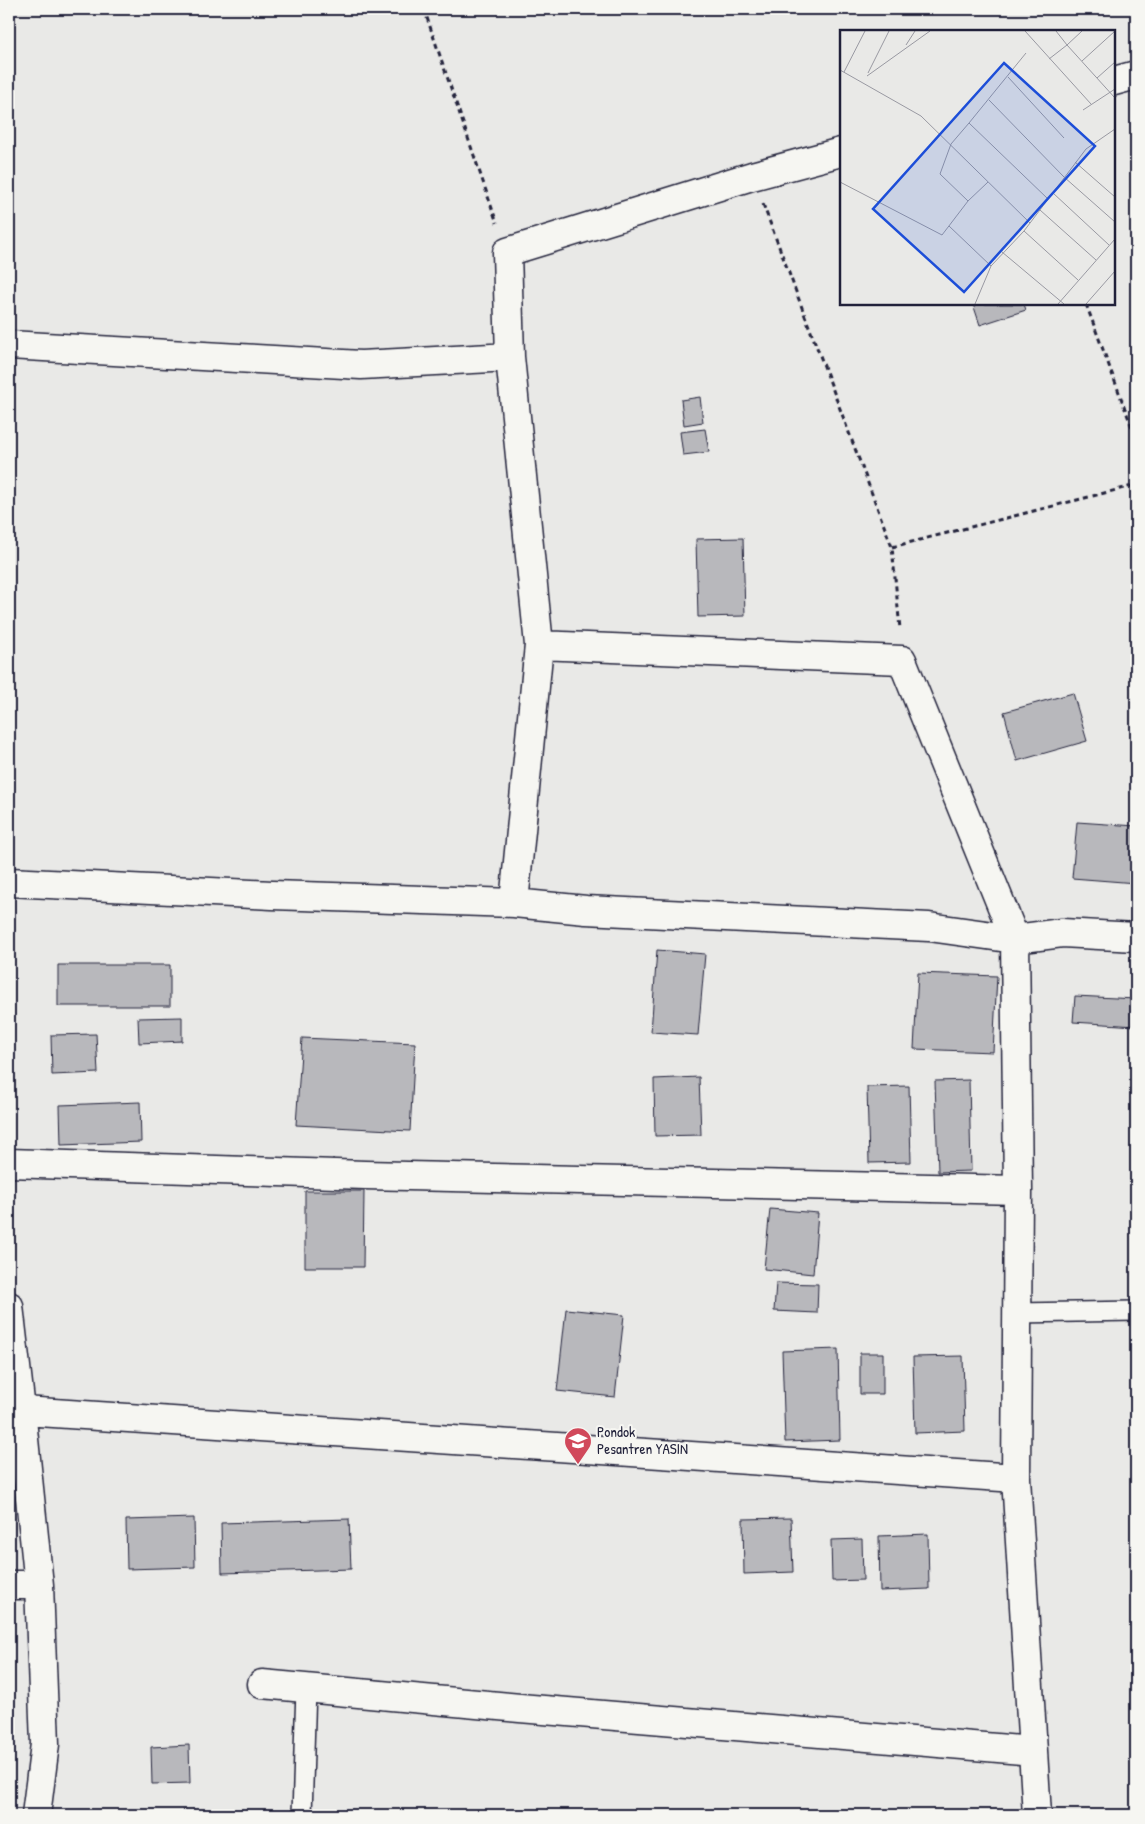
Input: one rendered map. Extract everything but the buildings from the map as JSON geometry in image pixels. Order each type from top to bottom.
[{"type":"street","points":[[1115,81],[1136,75]]},
{"type":"street","points":[[514,904],[539,645],[510,357],[507,252],[752,176],[840,152]]},
{"type":"street","points":[[9,344],[361,365],[510,357]]},
{"type":"street","points":[[539,645],[902,660],[1015,939],[1018,1190],[1016,1478],[1037,1815]]},
{"type":"street","points":[[9,882],[262,895],[514,904],[586,910],[929,927],[1015,939],[1062,933],[1136,937]]},
{"type":"street","points":[[9,1163],[365,1176],[1018,1190]]},
{"type":"street","points":[[9,1306],[15,1410],[38,1585],[45,1744],[36,1815]]},
{"type":"street","points":[[15,1410],[1016,1478]]},
{"type":"street","points":[[9,1585],[38,1585]]},
{"type":"street","points":[[262,1684],[520,1708],[1032,1751]]},
{"type":"lane","points":[[1017,1313],[1136,1311]]},
{"type":"lane","points":[[302,1815],[306,1688]]},
{"type":"path","points":[[424,9],[507,252]]},
{"type":"path","points":[[752,176],[892,547],[902,660]]},
{"type":"path","points":[[1086,305],[1136,438]]},
{"type":"path","points":[[892,547],[1136,485]]},
{"type":"place","name":"Pondok Pesantren YASIN","points":[[578,1465]]}]
